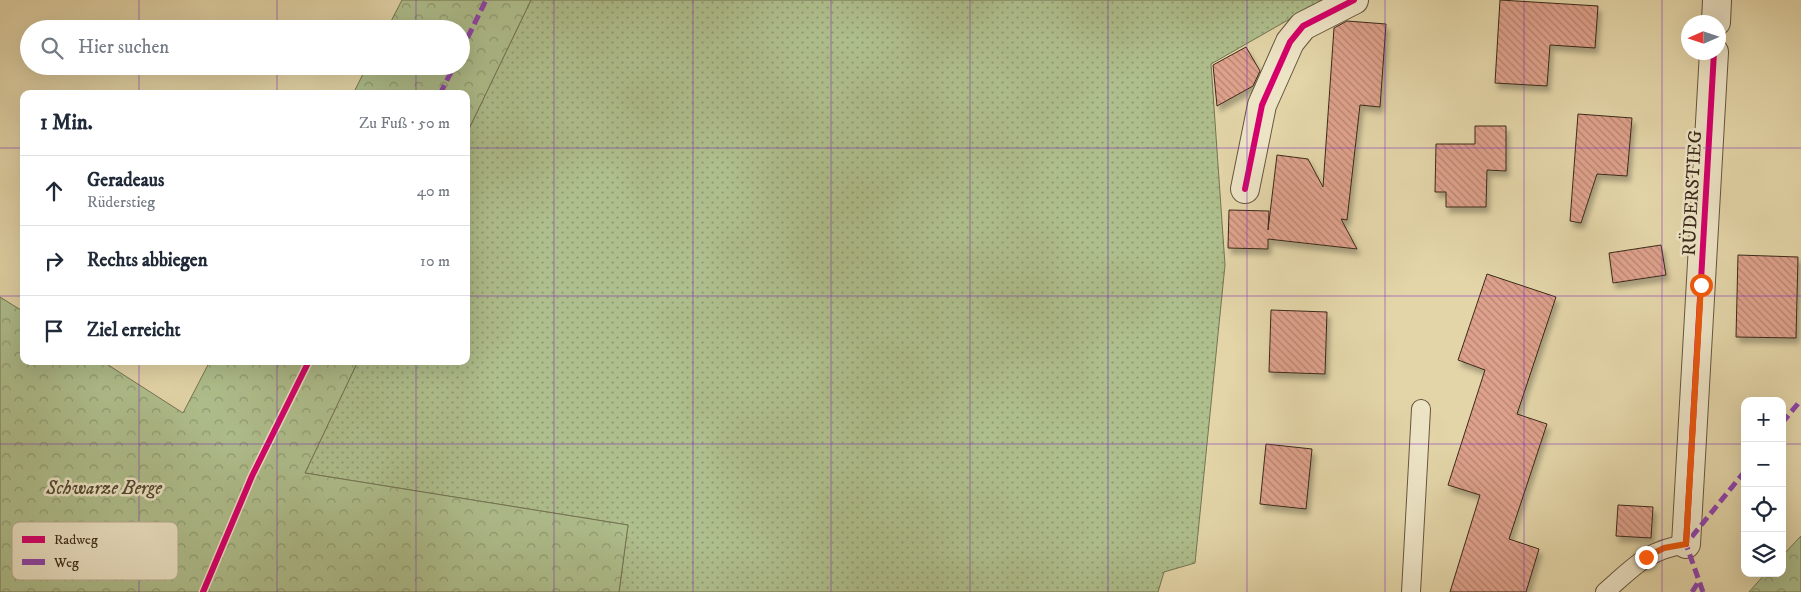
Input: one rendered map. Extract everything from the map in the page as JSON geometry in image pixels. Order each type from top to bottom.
[{"type":"street","points":[[1245,189],[1262,105],[1290,42],[1303,26],[1354,0]]},
{"type":"street","points":[[1716,15],[1717,0]]},
{"type":"street","name":"RÜDERSTIEG","points":[[1686,544],[1714,60]]},
{"type":"lane","points":[[1411,592],[1421,409]]},
{"type":"lane","points":[[1605,592],[1646,557],[1664,548],[1686,544]]},
{"type":"green space","points":[[402,0],[531,0],[470,127],[470,90],[355,90],[362,75],[470,75],[470,20],[392,20]]},
{"type":"green space","points":[[531,0],[1323,0],[1211,64],[1225,265],[1195,563],[1164,572],[1158,592],[619,592],[628,525],[305,473],[356,365],[470,365],[470,127]]},
{"type":"green space","name":"Schwarze Berge","points":[[0,297],[20,310],[20,365],[108,365],[183,413],[208,365],[356,365],[305,473],[628,525],[619,592],[0,592]]},
{"type":"green space","points":[[1801,536],[1801,592],[1749,592],[1762,577],[1786,577],[1786,552]]},
{"type":"building","points":[[1500,0],[1598,6],[1595,48],[1550,45],[1547,86],[1495,83]]},
{"type":"building","points":[[1347,21],[1386,24],[1380,107],[1360,105],[1347,220],[1341,219],[1357,249],[1268,239],[1268,249],[1228,248],[1229,210],[1269,211],[1268,230],[1277,155],[1308,159],[1323,187],[1334,28]]},
{"type":"building","points":[[1246,47],[1260,71],[1253,86],[1217,106],[1213,65]]},
{"type":"building","points":[[1578,114],[1632,118],[1627,176],[1597,174],[1581,223],[1570,221]]},
{"type":"building","points":[[1475,126],[1506,126],[1506,171],[1487,170],[1486,207],[1446,207],[1446,192],[1435,192],[1436,144],[1475,144]]},
{"type":"building","points":[[1661,245],[1666,275],[1613,283],[1609,253]]},
{"type":"building","points":[[1738,255],[1798,257],[1796,338],[1736,337]]},
{"type":"building","points":[[1487,274],[1556,297],[1517,414],[1547,424],[1509,539],[1539,549],[1526,592],[1450,592],[1480,495],[1448,485],[1485,370],[1458,360]]},
{"type":"building","points":[[1271,310],[1327,312],[1325,374],[1269,372]]},
{"type":"building","points":[[1266,444],[1312,449],[1306,509],[1260,504]]},
{"type":"building","points":[[1618,505],[1653,507],[1651,538],[1616,536]]},
{"type":"marked path","points":[[470,33],[486,0]]},
{"type":"marked path","points":[[442,90],[450,75]]},
{"type":"marked path","points":[[1786,418],[1801,400]]},
{"type":"marked path","points":[[1703,592],[1686,544],[1741,476]]},
{"type":"marked path","points":[[1692,592],[1699,581]]},
{"type":"cycle path","points":[[1245,189],[1262,105],[1290,42],[1303,26],[1354,0]]},
{"type":"cycle path","points":[[1686,544],[1714,60]]},
{"type":"cycle path","points":[[203,592],[252,476],[307,365]]},
{"type":"route","points":[[1646,557],[1664,548],[1686,544],[1701,285]]}]
